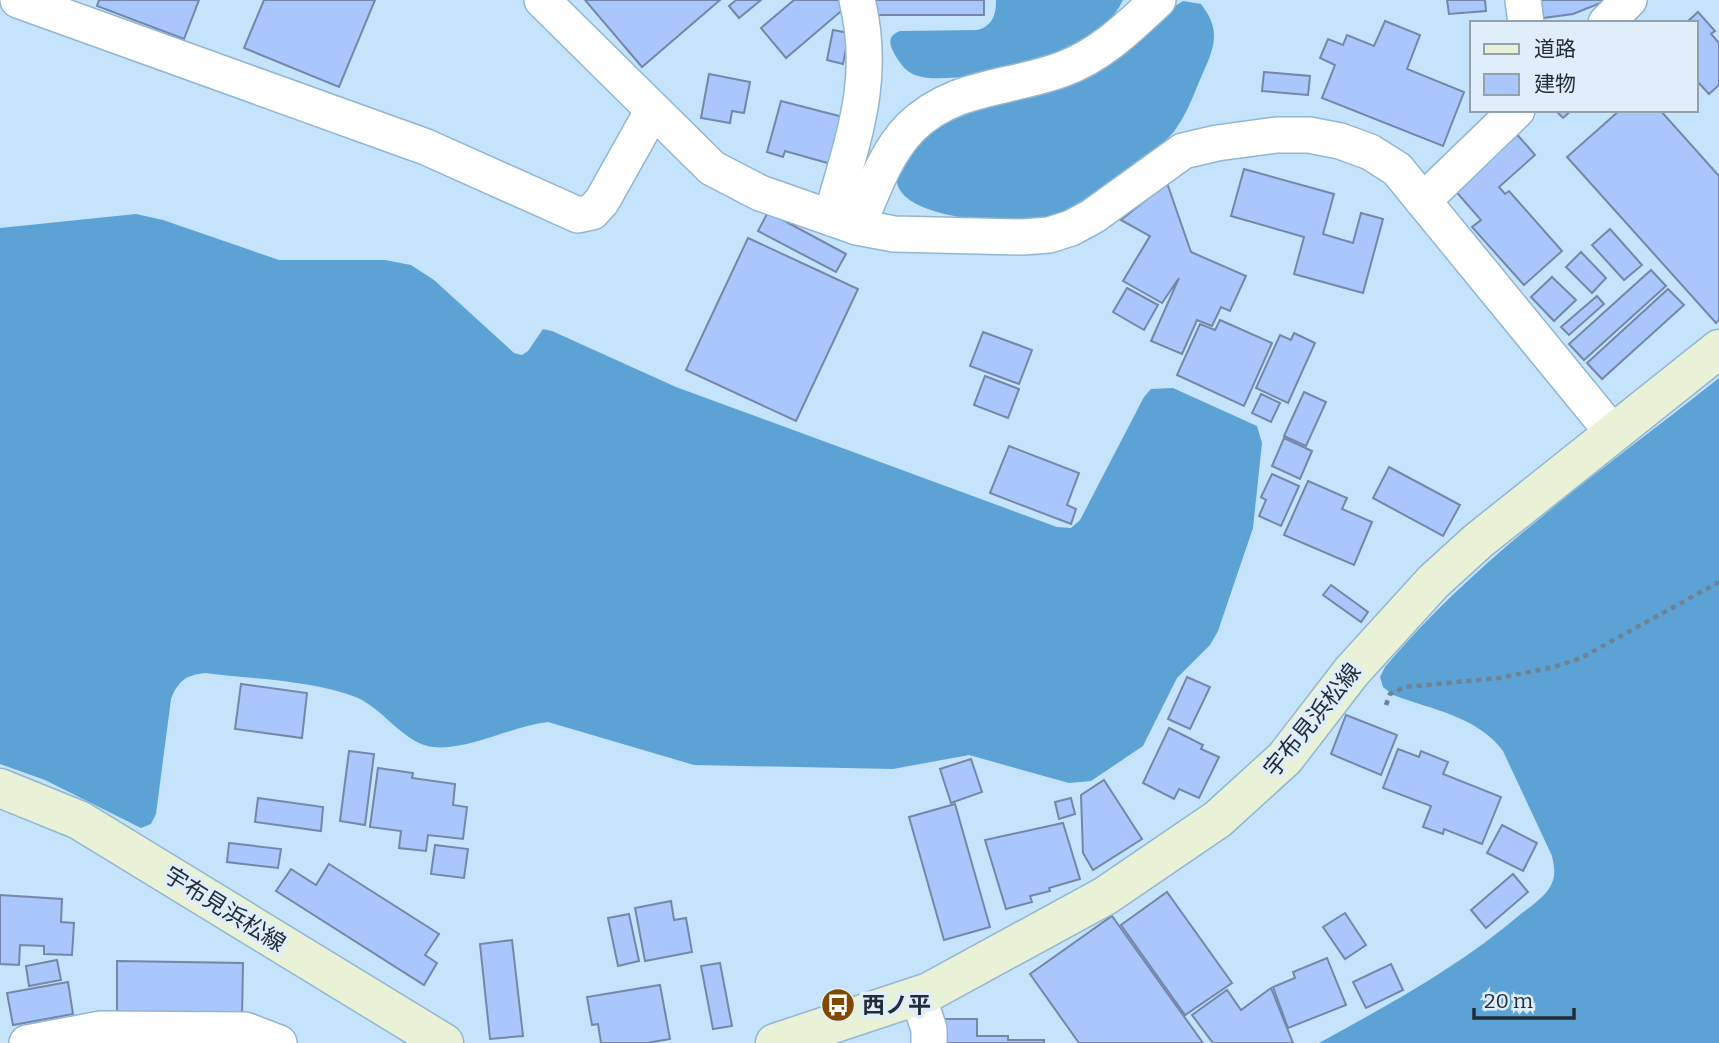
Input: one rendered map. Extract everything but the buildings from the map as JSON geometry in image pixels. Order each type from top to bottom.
[{"type":"main road","name":"宇布見浜松線","points":[[775,1043],[918,996],[1105,896],[1159,862],[1227,812],[1285,758],[1352,671],[1433,582],[1478,541],[1719,349]]},
{"type":"main road","name":"宇布見浜松線","points":[[0,788],[79,820],[444,1043]]},
{"type":"street","points":[[18,0],[426,146],[578,215],[592,212],[602,201],[653,110]]},
{"type":"street","points":[[542,0],[712,168],[735,182],[844,223],[894,234],[1023,237],[1049,235],[1071,228],[1093,216],[1183,151],[1217,143],[1277,135],[1319,137],[1370,152],[1397,169],[1614,433]]},
{"type":"street","points":[[844,223],[864,94],[866,60],[857,0]]},
{"type":"street","points":[[844,223],[893,148],[911,127],[933,109],[958,96],[1041,77],[1079,62],[1113,42],[1158,0]]},
{"type":"street","points":[[1523,0],[1526,21]]},
{"type":"street","points":[[1608,21],[1629,0]]},
{"type":"street","points":[[1423,201],[1515,112]]},
{"type":"street","points":[[918,996],[929,1029],[929,1043]]},
{"type":"street","points":[[27,1043],[102,1029],[244,1030],[279,1043]]},
{"type":"path","points":[[1386,705],[1390,694],[1397,690],[1441,682],[1527,674],[1581,658],[1719,582]]},
{"type":"shaded area","points":[[996,0],[1123,0],[1106,24],[1084,43],[1051,57],[1002,70],[954,78],[918,76],[902,65],[891,47],[893,35],[900,31],[978,30],[993,19]]},
{"type":"shaded area","points":[[1183,1],[1201,4],[1208,14],[1214,34],[1208,61],[1175,130],[1151,154],[1115,182],[1059,215],[1029,222],[1004,222],[946,214],[920,206],[903,194],[897,177],[906,156],[938,126],[1117,38]]},
{"type":"shaded area","points":[[136,214],[163,220],[279,260],[385,260],[411,265],[434,280],[514,353],[522,355],[528,351],[543,329],[552,331],[676,387],[1057,527],[1071,528],[1080,520],[1144,397],[1151,389],[1173,388],[1257,426],[1262,443],[1253,528],[1218,631],[1210,645],[1177,678],[1143,746],[1091,781],[1069,783],[969,755],[893,769],[694,765],[548,722],[475,742],[433,747],[413,740],[368,703],[341,692],[283,681],[205,673],[183,680],[171,699],[156,814],[151,824],[141,828],[45,780],[0,764],[0,228]]},
{"type":"shaded area","points":[[1719,378],[1719,1043],[1319,1043],[1398,999],[1474,950],[1539,900],[1550,887],[1554,876],[1552,856],[1503,751],[1493,739],[1467,722],[1393,695],[1383,687],[1380,677],[1385,667],[1461,587],[1502,550],[1588,479]]},
{"type":"place","name":"西ノ平","points":[[838,1005]]}]
